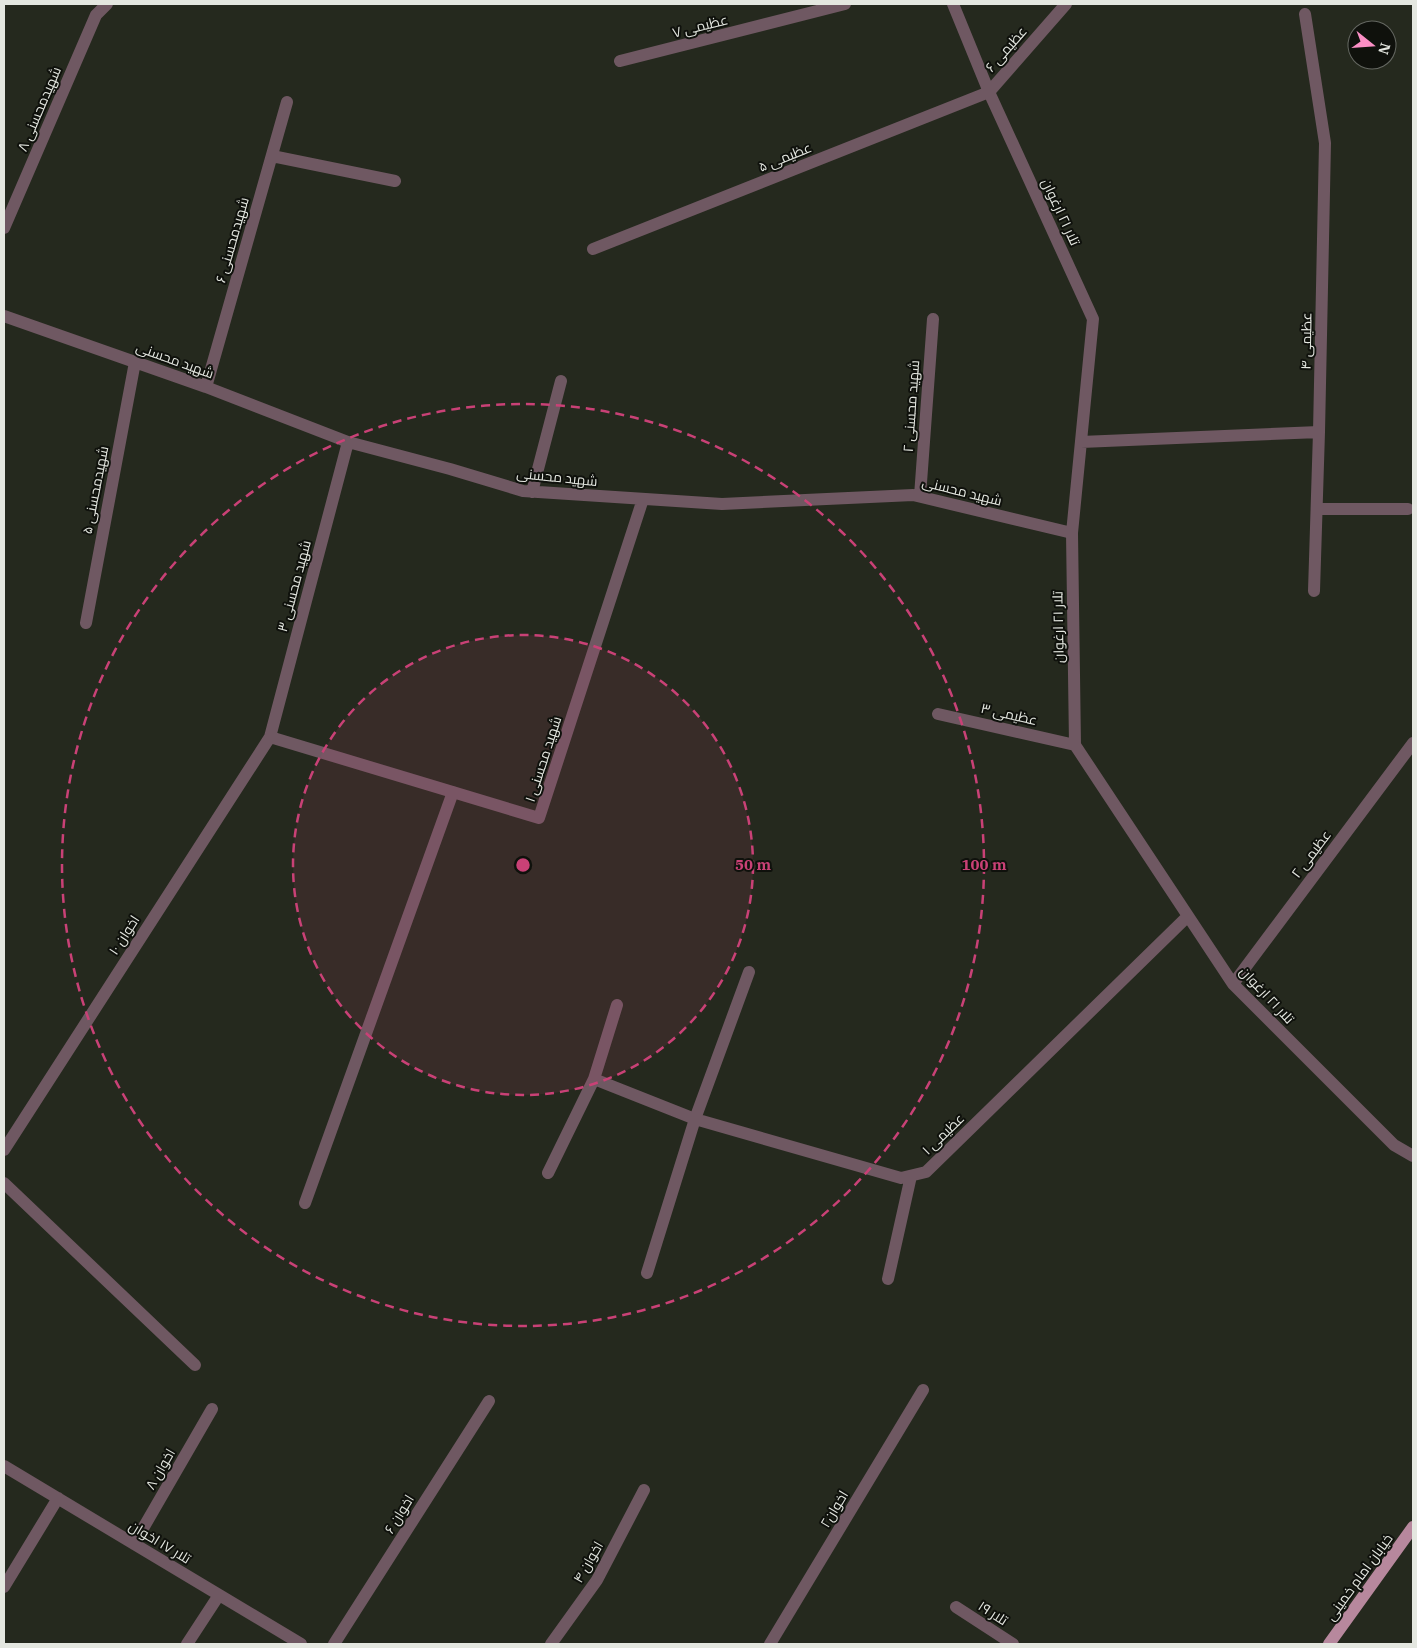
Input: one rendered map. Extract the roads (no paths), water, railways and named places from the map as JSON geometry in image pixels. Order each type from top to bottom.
[{"type":"main road","name":"خیابان امام خمینی","points":[[1329,1644],[1413,1526]]},
{"type":"street","name":"شهیدمحسنی ۸","points":[[4,228],[96,15],[107,4]]},
{"type":"street","name":"عظیمی ۷","points":[[620,62],[845,4]]},
{"type":"street","name":"تلار ۲۱ ارغوان","points":[[953,4],[989,92],[1093,319],[1072,534],[1075,745],[1233,984],[1394,1145],[1413,1156]]},
{"type":"street","name":"عظیمی ۶","points":[[989,92],[1066,4]]},
{"type":"street","name":"عظیمی ۴","points":[[1305,14],[1325,143],[1314,591]]},
{"type":"street","name":"عظیمی ۵","points":[[593,249],[989,92]]},
{"type":"street","name":"شهیدمحسنی ۶","points":[[206,387],[287,102]]},
{"type":"street","points":[[272,156],[395,182]]},
{"type":"street","name":"شهید محسنی","points":[[4,316],[206,387],[348,442],[450,469],[523,491],[722,504],[913,495],[1072,534]]},
{"type":"street","name":"شهید محسنی ۲","points":[[920,496],[933,319]]},
{"type":"street","name":"شهیدمحسنی ۵","points":[[86,623],[135,362]]},
{"type":"street","points":[[532,492],[561,381]]},
{"type":"street","points":[[1081,442],[1319,432]]},
{"type":"street","name":"شهید محسنی ۳","points":[[270,737],[348,442]]},
{"type":"street","name":"شهید محسنی ۱","points":[[270,737],[539,818],[643,499]]},
{"type":"street","points":[[1317,509],[1408,509]]},
{"type":"street","name":"عظیمی ۳","points":[[938,714],[1075,745]]},
{"type":"street","name":"اخوان ۱۰","points":[[4,1150],[270,737]]},
{"type":"street","name":"عظیمی ۲","points":[[1233,984],[1413,743]]},
{"type":"street","points":[[305,1203],[453,792]]},
{"type":"street","name":"عظیمی ۱","points":[[911,1176],[926,1172],[1188,916]]},
{"type":"street","points":[[647,1273],[695,1119],[750,972]]},
{"type":"street","points":[[548,1173],[594,1079],[617,1005]]},
{"type":"street","points":[[594,1079],[695,1119],[901,1178],[911,1176],[888,1279]]},
{"type":"street","points":[[4,1183],[195,1365]]},
{"type":"street","name":"اخوان۲","points":[[770,1644],[923,1390]]},
{"type":"street","name":"اخوان ۶","points":[[334,1644],[488,1401]]},
{"type":"street","name":"اخوان ۸","points":[[134,1544],[212,1410]]},
{"type":"street","name":"تلار ۱۷ اخوان","points":[[4,1466],[301,1644]]},
{"type":"street","name":"اخوان ۴","points":[[551,1644],[598,1580],[644,1490]]},
{"type":"street","points":[[4,1587],[58,1498]]},
{"type":"street","points":[[187,1644],[219,1594]]},
{"type":"street","name":"تلار ۱۹","points":[[956,1607],[1013,1644]]}]
